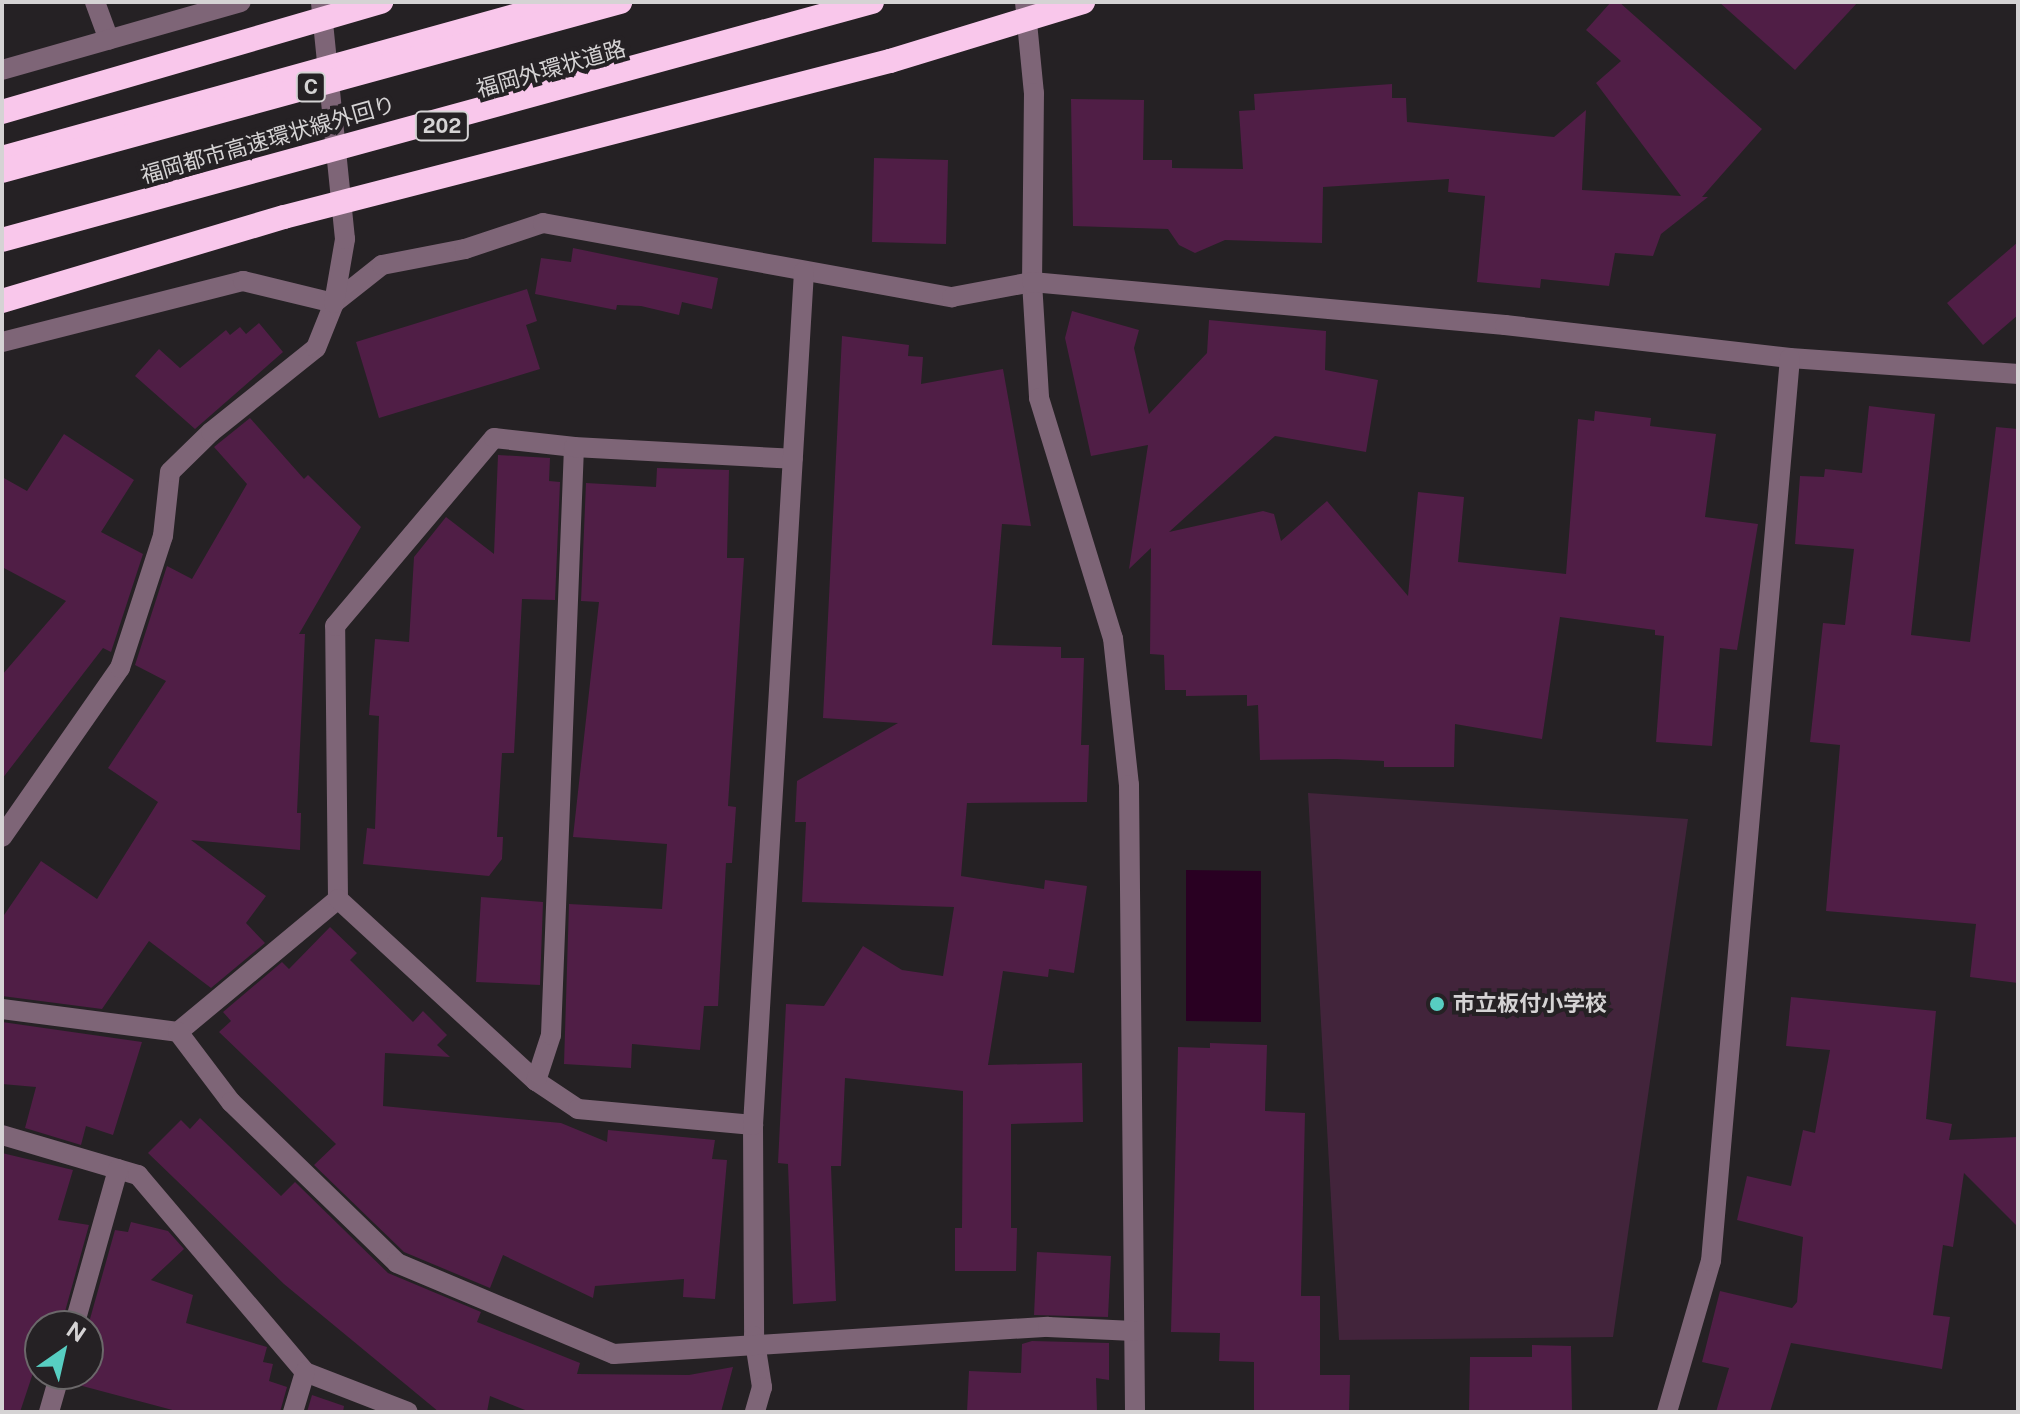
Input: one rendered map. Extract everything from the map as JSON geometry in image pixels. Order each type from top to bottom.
[{"type":"highway","points":[[2,112],[381,2]]},
{"type":"highway","points":[[2,158],[565,2]]},
{"type":"highway","name":"C","points":[[2,171],[620,2]]},
{"type":"highway","name":"福岡都市高速環状線外回り","points":[[2,242],[872,2]]},
{"type":"highway","name":"福岡外環状道路","points":[[2,242],[336,156],[881,2]]},
{"type":"highway","points":[[2,301],[284,217],[890,61],[1083,2]]},
{"type":"street","points":[[95,2],[109,40]]},
{"type":"street","points":[[2,70],[241,2]]},
{"type":"street","points":[[2,837],[120,668],[163,536],[170,472],[211,432],[316,348],[334,303],[345,239],[321,2]]},
{"type":"street","points":[[1025,2],[1034,93],[1032,282],[1039,398],[1113,638],[1129,785],[1135,1412]]},
{"type":"street","points":[[334,303],[382,265],[465,249],[543,223],[952,297],[1032,282],[1505,325],[1790,358],[2018,374]]},
{"type":"street","points":[[755,1412],[762,1387],[756,1347],[753,1125],[804,272]]},
{"type":"street","points":[[2,342],[243,281],[334,303]]},
{"type":"street","points":[[1667,1412],[1711,1261],[1790,358]]},
{"type":"street","points":[[753,1125],[578,1109],[536,1081],[338,899],[335,626],[494,438],[574,447],[793,459]]},
{"type":"street","points":[[536,1081],[551,1035],[574,447]]},
{"type":"street","points":[[178,1032],[338,899]]},
{"type":"street","points":[[2,1009],[178,1032],[231,1102],[397,1263],[614,1354],[1048,1327],[1134,1331]]},
{"type":"street","points":[[2,1135],[138,1175],[305,1372],[408,1412]]},
{"type":"street","points":[[78,1310],[118,1169]]},
{"type":"street","points":[[293,1412],[305,1372]]},
{"type":"street","points":[[49,1412],[55,1390]]},
{"type":"shaded area","points":[[1308,793],[1688,819],[1613,1337],[1339,1340]]},
{"type":"shaded area","points":[[1186,870],[1261,871],[1261,1022],[1186,1021]]},
{"type":"building","points":[[1611,2],[1619,2],[1762,129],[1702,197],[1708,197],[1661,234],[1653,256],[1615,253],[1609,286],[1541,279],[1540,288],[1477,282],[1485,196],[1448,192],[1449,179],[1323,187],[1322,243],[1225,240],[1195,253],[1179,245],[1168,229],[1073,226],[1071,99],[1144,100],[1143,160],[1172,160],[1172,168],[1243,169],[1239,111],[1255,110],[1254,94],[1392,84],[1392,98],[1406,98],[1407,122],[1554,137],[1586,110],[1582,190],[1681,196],[1596,83],[1621,61],[1586,30]]},
{"type":"building","points":[[1719,2],[1858,2],[1795,70]]},
{"type":"building","points":[[874,158],[948,160],[946,244],[872,242]]},
{"type":"building","points":[[2018,242],[2018,315],[1983,345],[1947,303]]},
{"type":"building","points":[[573,248],[718,278],[712,309],[682,302],[679,315],[641,306],[617,305],[616,310],[535,294],[541,258],[571,262]]},
{"type":"building","points":[[527,289],[537,321],[526,325],[540,369],[379,418],[356,342]]},
{"type":"building","points":[[1072,311],[1139,330],[1134,348],[1149,414],[1207,353],[1209,320],[1326,331],[1325,370],[1378,380],[1366,452],[1275,436],[1169,532],[1263,511],[1274,514],[1281,541],[1327,501],[1408,596],[1418,492],[1464,497],[1458,562],[1566,574],[1578,419],[1594,421],[1595,411],[1651,418],[1650,426],[1716,434],[1705,517],[1758,524],[1737,650],[1720,648],[1712,746],[1656,742],[1664,636],[1655,635],[1655,630],[1560,617],[1542,739],[1455,724],[1454,767],[1384,767],[1384,761],[1336,759],[1260,760],[1258,705],[1247,706],[1247,695],[1186,696],[1186,690],[1165,690],[1164,655],[1150,654],[1151,548],[1129,569],[1148,445],[1091,456],[1065,338]]},
{"type":"building","points":[[259,323],[283,352],[195,429],[135,376],[159,349],[180,368],[226,330],[230,335],[240,327],[246,334]]},
{"type":"building","points":[[842,336],[909,345],[908,356],[923,357],[921,384],[1003,369],[1031,526],[1002,524],[992,645],[1061,647],[1061,658],[1084,658],[1081,745],[1089,745],[1087,802],[967,803],[961,876],[1044,889],[1045,880],[1087,886],[1074,973],[1049,969],[1048,977],[1003,971],[988,1065],[1082,1063],[1083,1122],[1011,1124],[1011,1228],[1017,1228],[1016,1271],[955,1271],[955,1228],[962,1228],[963,1091],[845,1078],[841,1166],[831,1166],[836,1301],[793,1304],[788,1164],[778,1163],[786,1004],[824,1006],[863,946],[902,970],[943,976],[954,907],[802,902],[806,822],[795,822],[797,781],[898,723],[823,718]]},
{"type":"building","points":[[1869,406],[1935,414],[1911,635],[1970,642],[1996,427],[2018,429],[2018,983],[1970,977],[1976,924],[1826,911],[1840,745],[1810,742],[1823,623],[1845,625],[1854,549],[1795,544],[1800,476],[1824,477],[1825,469],[1862,473]]},
{"type":"building","points":[[250,418],[304,479],[308,475],[361,527],[299,634],[305,634],[297,813],[301,813],[300,850],[191,840],[266,896],[246,923],[265,943],[211,988],[149,941],[102,1009],[2,996],[2,918],[41,861],[97,899],[158,802],[108,768],[166,681],[135,665],[167,566],[192,579],[247,484],[214,447]]},
{"type":"building","points":[[64,434],[134,480],[101,532],[143,554],[111,652],[103,648],[2,779],[2,675],[66,601],[2,567],[2,477],[27,491]]},
{"type":"building","points":[[498,455],[550,458],[549,481],[560,482],[555,600],[522,599],[514,753],[502,753],[497,837],[503,837],[502,859],[489,876],[363,864],[367,828],[375,829],[379,716],[369,715],[375,639],[409,642],[414,557],[446,517],[494,554]]},
{"type":"building","points":[[657,468],[729,470],[727,558],[744,558],[728,806],[736,807],[732,863],[726,863],[718,1006],[704,1006],[700,1050],[632,1044],[631,1068],[564,1064],[569,904],[662,909],[667,844],[573,837],[599,602],[581,601],[586,483],[656,487]]},
{"type":"building","points":[[481,897],[543,902],[540,985],[476,982]]},
{"type":"building","points":[[330,927],[357,953],[350,960],[413,1022],[423,1011],[447,1035],[437,1045],[450,1057],[385,1053],[383,1106],[561,1123],[607,1142],[608,1130],[715,1140],[712,1159],[727,1160],[715,1299],[683,1297],[684,1279],[595,1286],[593,1298],[503,1255],[490,1288],[404,1252],[314,1165],[336,1144],[219,1032],[231,1021],[223,1012],[282,962],[289,969]]},
{"type":"building","points":[[1791,997],[1936,1011],[1926,1119],[1952,1124],[1949,1140],[2018,1137],[2018,1227],[1964,1173],[1953,1247],[1943,1245],[1933,1315],[1950,1317],[1942,1369],[1791,1343],[1770,1412],[1716,1412],[1729,1368],[1702,1362],[1720,1291],[1792,1308],[1797,1302],[1803,1237],[1737,1220],[1747,1176],[1791,1186],[1803,1130],[1815,1133],[1830,1050],[1786,1046]]},
{"type":"building","points":[[2,1022],[142,1042],[113,1135],[86,1126],[81,1145],[25,1128],[36,1087],[2,1084]]},
{"type":"building","points":[[1210,1043],[1267,1045],[1265,1111],[1305,1113],[1301,1296],[1320,1296],[1320,1375],[1350,1375],[1349,1412],[1254,1412],[1254,1362],[1219,1361],[1220,1333],[1171,1332],[1178,1047],[1210,1048]]},
{"type":"building","points":[[200,1118],[281,1196],[295,1182],[388,1273],[481,1312],[477,1322],[580,1363],[577,1374],[689,1375],[733,1367],[721,1412],[530,1412],[490,1396],[487,1412],[439,1412],[284,1284],[148,1153],[181,1120],[190,1129]]},
{"type":"building","points":[[2,1153],[73,1170],[58,1220],[89,1225],[65,1310],[24,1310],[24,1390],[27,1390],[20,1412],[2,1412]]},
{"type":"building","points":[[131,1222],[168,1231],[184,1249],[151,1280],[193,1295],[186,1323],[267,1347],[263,1362],[273,1364],[269,1381],[287,1387],[280,1412],[180,1412],[97,1390],[104,1390],[104,1310],[92,1310],[115,1230],[128,1232]]},
{"type":"building","points":[[1037,1252],[1111,1256],[1108,1317],[1034,1315]]},
{"type":"building","points":[[1032,1341],[1109,1343],[1109,1380],[1096,1378],[1097,1412],[967,1412],[969,1371],[1021,1373],[1022,1344]]},
{"type":"building","points":[[1532,1345],[1571,1346],[1572,1412],[1469,1412],[1470,1357],[1532,1357]]},
{"type":"building","points":[[312,1395],[344,1406],[343,1412],[307,1412]]},
{"type":"place","name":"市立板付小学校","points":[[1437,1004]]}]
